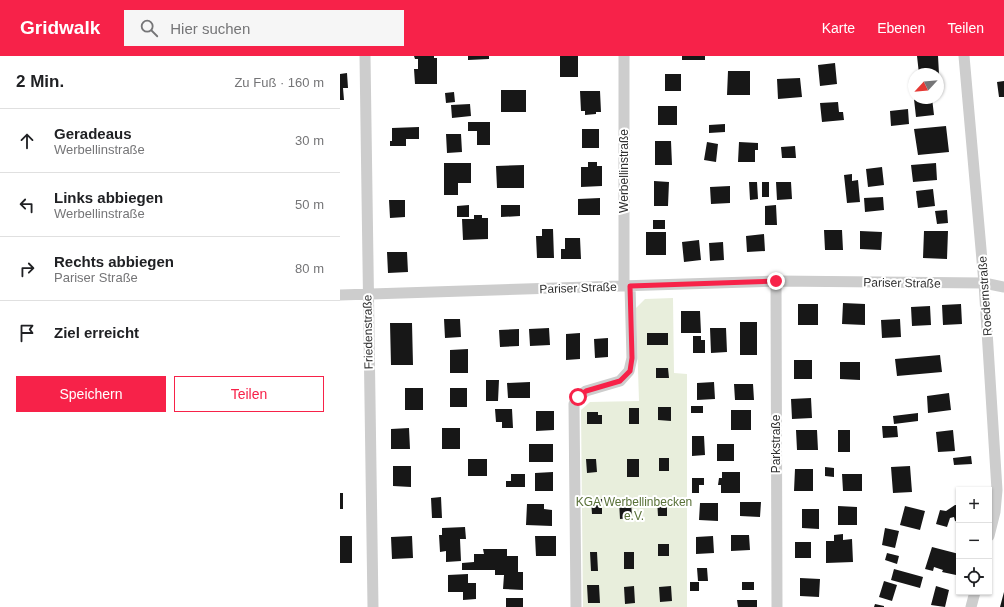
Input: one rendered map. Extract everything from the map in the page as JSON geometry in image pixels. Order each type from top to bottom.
[{"type":"street","name":"Friedenstraße","points":[[364,56],[373,607]]},
{"type":"street","name":"Werbellinstraße","points":[[576,607],[574,404],[578,397],[586,391],[620,381],[630,371],[632,358],[627,286],[624,56]]},
{"type":"street","name":"Roedernstraße","points":[[964,56],[984,284],[999,513],[992,529]]},
{"type":"street","name":"Pariser Straße","points":[[340,295],[776,281],[984,284],[1004,287]]},
{"type":"street","name":"Parkstraße","points":[[776,281],[777,607]]},
{"type":"street","points":[[971,607],[974,595]]},
{"type":"green space","name":"KGA Werbellinbecken e.V.","points":[[673,298],[674,373],[687,374],[687,607],[583,607],[581,410],[590,402],[639,401],[636,308],[645,299]]},
{"type":"building","points":[[414,56],[434,56],[434,58],[437,58],[437,84],[415,84],[414,69],[418,69],[418,59],[415,59]]},
{"type":"building","points":[[468,56],[489,56],[489,59],[468,60]]},
{"type":"building","points":[[560,56],[578,56],[578,77],[560,77]]},
{"type":"building","points":[[682,56],[705,56],[705,60],[682,60]]},
{"type":"building","points":[[917,56],[938,56],[939,68],[918,68]]},
{"type":"building","points":[[835,63],[837,84],[820,86],[818,65]]},
{"type":"building","points":[[728,71],[750,71],[750,95],[727,95]]},
{"type":"building","points":[[347,73],[348,88],[343,88],[344,100],[340,100],[340,74]]},
{"type":"building","points":[[665,74],[681,74],[681,91],[665,91]]},
{"type":"building","points":[[800,78],[802,97],[778,99],[777,79]]},
{"type":"building","points":[[1004,81],[1004,97],[999,97],[997,82]]},
{"type":"building","points":[[501,90],[526,90],[526,112],[501,112]]},
{"type":"building","points":[[580,91],[600,91],[601,112],[585,115],[585,111],[581,111]]},
{"type":"building","points":[[454,92],[455,102],[446,103],[445,93]]},
{"type":"building","points":[[838,102],[839,112],[843,112],[844,120],[822,122],[820,103]]},
{"type":"building","points":[[470,104],[471,116],[452,118],[451,105]]},
{"type":"building","points":[[915,104],[933,104],[934,115],[916,117]]},
{"type":"building","points":[[658,106],[677,106],[677,125],[658,125]]},
{"type":"building","points":[[908,109],[909,124],[891,126],[890,111]]},
{"type":"building","points":[[468,122],[490,122],[490,145],[477,145],[477,131],[468,131]]},
{"type":"building","points":[[725,124],[725,132],[709,133],[709,125]]},
{"type":"building","points":[[946,126],[949,152],[918,155],[914,129]]},
{"type":"building","points":[[419,127],[419,139],[406,139],[406,146],[390,146],[390,141],[392,141],[392,128]]},
{"type":"building","points":[[582,129],[599,129],[599,148],[582,148]]},
{"type":"building","points":[[446,134],[461,134],[462,152],[447,153]]},
{"type":"building","points":[[655,141],[671,141],[672,165],[655,165]]},
{"type":"building","points":[[707,142],[718,144],[716,162],[704,160]]},
{"type":"building","points":[[739,142],[758,143],[758,150],[755,150],[755,162],[738,162]]},
{"type":"building","points":[[795,146],[796,158],[782,158],[781,147]]},
{"type":"building","points":[[588,162],[597,162],[597,166],[602,166],[602,186],[581,187],[581,167],[588,167]]},
{"type":"building","points":[[444,163],[471,163],[471,183],[458,183],[458,195],[444,195]]},
{"type":"building","points":[[936,163],[937,180],[913,182],[911,165]]},
{"type":"building","points":[[524,165],[524,188],[497,188],[496,166]]},
{"type":"building","points":[[882,167],[884,185],[868,187],[866,169]]},
{"type":"building","points":[[852,174],[852,181],[858,180],[860,202],[847,203],[844,175]]},
{"type":"building","points":[[654,181],[669,182],[668,206],[654,206]]},
{"type":"building","points":[[749,182],[757,182],[758,199],[750,200]]},
{"type":"building","points":[[762,182],[769,182],[769,197],[762,197]]},
{"type":"building","points":[[776,182],[791,182],[792,199],[777,200]]},
{"type":"building","points":[[730,186],[730,203],[711,204],[710,187]]},
{"type":"building","points":[[933,189],[935,206],[918,208],[916,191]]},
{"type":"building","points":[[883,197],[884,210],[865,212],[864,198]]},
{"type":"building","points":[[600,198],[600,215],[578,215],[578,199]]},
{"type":"building","points":[[389,200],[405,200],[405,217],[390,218]]},
{"type":"building","points":[[469,205],[469,217],[457,217],[457,206]]},
{"type":"building","points":[[501,205],[520,205],[520,216],[501,217]]},
{"type":"building","points":[[776,205],[777,225],[765,225],[765,206]]},
{"type":"building","points":[[947,210],[948,223],[937,224],[935,211]]},
{"type":"building","points":[[474,215],[482,215],[482,218],[488,218],[488,239],[463,240],[462,219],[474,219]]},
{"type":"building","points":[[653,220],[665,220],[665,229],[653,229]]},
{"type":"building","points":[[542,229],[553,229],[554,258],[537,258],[536,236],[542,236]]},
{"type":"building","points":[[824,230],[842,230],[843,250],[825,250]]},
{"type":"building","points":[[860,231],[882,232],[881,250],[860,249]]},
{"type":"building","points":[[924,231],[948,231],[947,259],[923,258]]},
{"type":"building","points":[[646,232],[666,232],[666,255],[646,255]]},
{"type":"building","points":[[764,234],[765,251],[747,252],[746,236]]},
{"type":"building","points":[[565,238],[580,238],[581,259],[561,259],[561,249],[565,249]]},
{"type":"building","points":[[699,240],[701,260],[684,262],[682,242]]},
{"type":"building","points":[[723,242],[724,260],[710,261],[709,243]]},
{"type":"building","points":[[387,252],[407,252],[408,272],[388,273]]},
{"type":"building","points":[[843,303],[865,304],[865,325],[842,324]]},
{"type":"building","points":[[798,304],[818,304],[818,325],[798,325]]},
{"type":"building","points":[[961,304],[962,324],[943,325],[942,305]]},
{"type":"building","points":[[930,306],[931,325],[912,326],[911,307]]},
{"type":"building","points":[[681,311],[700,311],[701,333],[681,333]]},
{"type":"building","points":[[444,319],[460,319],[461,337],[445,338]]},
{"type":"building","points":[[900,319],[901,337],[882,338],[881,320]]},
{"type":"building","points":[[740,322],[757,322],[757,355],[740,355]]},
{"type":"building","points":[[390,323],[412,323],[413,365],[391,365]]},
{"type":"building","points":[[549,328],[550,345],[530,346],[529,329]]},
{"type":"building","points":[[710,328],[726,328],[727,352],[711,353]]},
{"type":"building","points":[[519,329],[519,346],[500,347],[499,330]]},
{"type":"building","points":[[580,333],[580,359],[566,360],[566,334]]},
{"type":"building","points":[[647,333],[668,333],[668,345],[647,345]]},
{"type":"building","points":[[693,336],[701,336],[701,340],[705,340],[705,353],[693,353]]},
{"type":"building","points":[[608,338],[608,357],[595,358],[594,339]]},
{"type":"building","points":[[468,349],[468,373],[450,373],[450,350]]},
{"type":"building","points":[[940,355],[942,372],[897,376],[895,359]]},
{"type":"building","points":[[794,360],[812,360],[812,379],[794,379]]},
{"type":"building","points":[[840,362],[860,362],[860,380],[840,379]]},
{"type":"building","points":[[656,368],[668,368],[669,378],[656,378]]},
{"type":"building","points":[[486,380],[499,380],[498,401],[486,401]]},
{"type":"building","points":[[530,382],[530,398],[508,398],[507,383]]},
{"type":"building","points":[[714,382],[715,399],[697,400],[697,383]]},
{"type":"building","points":[[734,384],[753,384],[754,400],[735,400]]},
{"type":"building","points":[[405,388],[423,388],[423,410],[405,410]]},
{"type":"building","points":[[450,388],[467,388],[467,407],[450,407]]},
{"type":"building","points":[[949,393],[951,410],[928,413],[927,396]]},
{"type":"building","points":[[811,398],[812,418],[792,419],[791,399]]},
{"type":"building","points":[[691,406],[703,406],[703,413],[691,413]]},
{"type":"building","points":[[658,407],[671,407],[671,421],[658,420]]},
{"type":"building","points":[[629,408],[639,408],[639,424],[629,424]]},
{"type":"building","points":[[495,409],[512,409],[513,428],[502,428],[502,422],[496,422]]},
{"type":"building","points":[[731,410],[751,410],[751,430],[731,430]]},
{"type":"building","points":[[536,411],[554,411],[554,430],[536,431]]},
{"type":"building","points":[[587,412],[598,412],[598,415],[602,415],[602,424],[587,424]]},
{"type":"building","points":[[918,413],[918,421],[894,424],[893,416]]},
{"type":"building","points":[[882,426],[897,426],[898,437],[883,438]]},
{"type":"building","points":[[409,428],[410,449],[391,449],[391,429]]},
{"type":"building","points":[[442,428],[460,428],[460,449],[442,449]]},
{"type":"building","points":[[796,430],[817,430],[818,450],[797,450]]},
{"type":"building","points":[[838,430],[850,430],[850,452],[838,452]]},
{"type":"building","points":[[953,430],[955,451],[938,452],[936,432]]},
{"type":"building","points":[[692,436],[704,436],[705,455],[692,456]]},
{"type":"building","points":[[529,444],[553,444],[553,462],[529,462]]},
{"type":"building","points":[[717,444],[734,444],[734,461],[717,461]]},
{"type":"building","points":[[971,456],[972,464],[954,465],[953,458]]},
{"type":"building","points":[[659,458],[669,458],[669,471],[659,471]]},
{"type":"building","points":[[468,459],[487,459],[487,476],[468,476]]},
{"type":"building","points":[[586,459],[596,459],[597,472],[587,473]]},
{"type":"building","points":[[627,459],[639,459],[639,477],[627,477]]},
{"type":"building","points":[[393,466],[411,466],[411,487],[393,486]]},
{"type":"building","points":[[910,466],[912,492],[893,493],[891,467]]},
{"type":"building","points":[[825,467],[834,468],[834,477],[825,476]]},
{"type":"building","points":[[795,469],[813,469],[813,491],[794,491]]},
{"type":"building","points":[[553,472],[553,491],[535,491],[535,473]]},
{"type":"building","points":[[722,472],[740,472],[740,493],[721,493],[721,485],[718,485],[719,478],[722,478]]},
{"type":"building","points":[[511,474],[525,474],[525,487],[506,487],[506,481],[511,481]]},
{"type":"building","points":[[842,474],[862,474],[862,491],[843,491]]},
{"type":"building","points":[[692,478],[704,478],[704,485],[699,485],[699,493],[692,493]]},
{"type":"building","points":[[340,493],[343,493],[343,509],[340,509]]},
{"type":"building","points":[[441,497],[442,518],[432,518],[431,498]]},
{"type":"building","points":[[602,499],[602,514],[592,514],[591,500]]},
{"type":"building","points":[[657,499],[667,499],[667,516],[658,516]]},
{"type":"building","points":[[631,500],[632,518],[620,519],[619,501]]},
{"type":"building","points":[[740,502],[761,502],[760,517],[740,516]]},
{"type":"building","points":[[700,503],[718,503],[718,521],[699,520]]},
{"type":"building","points":[[527,504],[544,504],[544,509],[552,510],[552,526],[526,525]]},
{"type":"building","points":[[956,505],[956,521],[954,517],[950,518],[947,527],[936,524],[940,510],[946,511]]},
{"type":"building","points":[[838,506],[857,507],[857,525],[838,525]]},
{"type":"building","points":[[905,506],[925,511],[920,530],[900,525]]},
{"type":"building","points":[[802,509],[819,509],[819,529],[802,528]]},
{"type":"building","points":[[465,527],[466,539],[460,539],[461,561],[446,562],[446,551],[440,552],[439,535],[442,535],[442,528]]},
{"type":"building","points":[[885,528],[899,531],[895,548],[882,545]]},
{"type":"building","points":[[843,534],[843,540],[852,539],[853,562],[826,563],[826,541],[834,541],[834,535]]},
{"type":"building","points":[[731,535],[749,535],[750,550],[731,551]]},
{"type":"building","points":[[340,536],[352,536],[352,563],[340,563]]},
{"type":"building","points":[[412,536],[413,558],[392,559],[391,537]]},
{"type":"building","points":[[535,536],[556,536],[556,556],[536,556]]},
{"type":"building","points":[[713,536],[714,553],[696,554],[696,537]]},
{"type":"building","points":[[795,542],[811,542],[811,558],[795,558]]},
{"type":"building","points":[[658,544],[669,544],[669,556],[658,556]]},
{"type":"building","points":[[932,547],[956,553],[956,575],[942,572],[943,570],[934,567],[933,571],[925,569]]},
{"type":"building","points":[[483,549],[507,549],[507,556],[518,556],[518,572],[523,572],[523,590],[503,589],[504,575],[495,575],[495,570],[462,570],[462,563],[474,562],[474,554],[484,554]]},
{"type":"building","points":[[590,552],[597,552],[598,571],[591,571]]},
{"type":"building","points":[[624,552],[634,552],[634,569],[624,569]]},
{"type":"building","points":[[887,553],[899,556],[897,564],[885,560]]},
{"type":"building","points":[[697,568],[707,568],[708,581],[698,581]]},
{"type":"building","points":[[894,569],[923,577],[920,588],[891,580]]},
{"type":"building","points":[[468,574],[468,583],[476,583],[476,599],[463,600],[463,592],[448,592],[448,575]]},
{"type":"building","points":[[800,578],[820,579],[819,597],[800,596]]},
{"type":"building","points":[[884,581],[897,585],[892,601],[879,597]]},
{"type":"building","points":[[690,582],[699,582],[699,591],[690,591]]},
{"type":"building","points":[[742,582],[754,582],[754,590],[742,590]]},
{"type":"building","points":[[587,585],[599,585],[600,603],[588,603]]},
{"type":"building","points":[[634,586],[635,603],[625,604],[624,587]]},
{"type":"building","points":[[671,586],[672,601],[660,602],[659,587]]},
{"type":"building","points":[[936,586],[949,590],[945,607],[931,605]]},
{"type":"building","points":[[1004,592],[1004,607],[1000,607]]},
{"type":"building","points":[[506,598],[523,598],[523,607],[506,607]]},
{"type":"building","points":[[737,600],[757,600],[757,607],[738,607]]},
{"type":"building","points":[[875,604],[884,606],[884,607],[874,607]]},
{"type":"route","points":[[578,397],[586,391],[620,381],[630,371],[632,358],[630,286],[776,281]]}]
